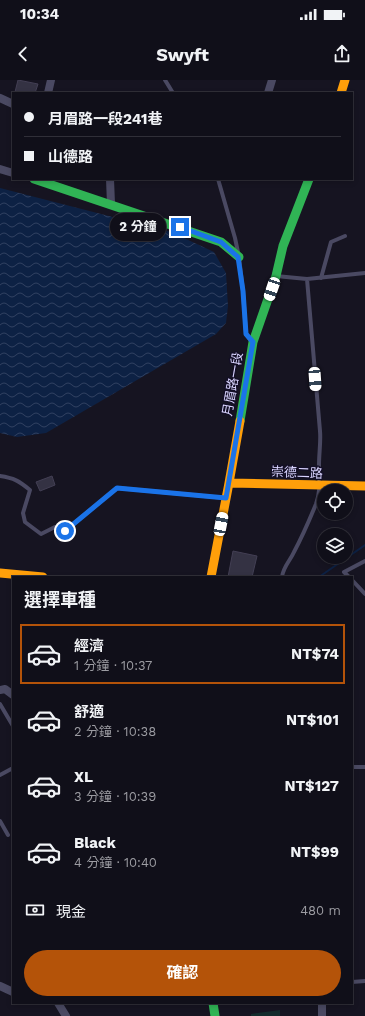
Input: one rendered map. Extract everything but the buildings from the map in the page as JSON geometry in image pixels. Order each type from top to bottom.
[{"type":"street","points":[[48,92],[51,80]]},
{"type":"street","points":[[268,92],[272,80]]},
{"type":"street","points":[[341,92],[345,80]]},
{"type":"street","points":[[0,98],[12,104]]},
{"type":"street","points":[[0,169],[12,173]]},
{"type":"street","points":[[37,180],[221,242],[238,257]]},
{"type":"street","points":[[110,180],[111,204]]},
{"type":"street","name":"月眉路一段","points":[[211,576],[253,342],[276,276],[283,246],[309,180]]},
{"type":"street","name":"崇德二路","points":[[229,483],[317,486]]},
{"type":"street","name":"崇德二路","points":[[353,486],[365,486]]},
{"type":"street","points":[[0,573],[32,576]]},
{"type":"street","points":[[0,690],[5,689],[12,694]]},
{"type":"street","points":[[0,986],[12,992]]},
{"type":"street","points":[[59,1004],[66,1016]]},
{"type":"street","points":[[213,1004],[215,1016]]},
{"type":"street","points":[[322,1004],[322,1016]]},
{"type":"lane","points":[[165,80],[172,92]]},
{"type":"lane","points":[[218,180],[229,216],[238,257],[243,291],[246,334],[253,342]]},
{"type":"lane","points":[[321,278],[330,242],[345,236]]},
{"type":"lane","points":[[276,276],[307,279],[365,273]]},
{"type":"lane","points":[[307,279],[321,446],[320,484]]},
{"type":"lane","points":[[0,476],[10,477],[30,490],[23,513],[25,522],[41,534],[55,527],[65,531],[117,488],[226,498]]},
{"type":"lane","points":[[282,576],[285,567],[293,554],[317,499]]},
{"type":"lane","points":[[348,576],[344,572],[365,561]]},
{"type":"lane","points":[[353,581],[365,594]]},
{"type":"lane","points":[[0,704],[12,724]]},
{"type":"lane","points":[[353,766],[365,767]]},
{"type":"lane","points":[[0,775],[12,769]]},
{"type":"lane","points":[[0,821],[8,835]]},
{"type":"lane","points":[[353,982],[365,981]]},
{"type":"green space","points":[[280,1010],[280,1016],[251,1016],[251,1014]]},
{"type":"water","points":[[0,188],[171,232],[214,252],[226,273],[228,306],[226,323],[216,334],[46,433],[17,437],[0,433]]},
{"type":"waterway","points":[[320,576],[365,545]]},
{"type":"traffic: fast","points":[[37,180],[221,242],[239,257]]},
{"type":"traffic: fast","points":[[240,421],[253,342],[276,276],[283,246],[309,180]]},
{"type":"traffic: fast","points":[[213,1004],[215,1016]]},
{"type":"traffic: slow","points":[[341,92],[345,80]]},
{"type":"traffic: slow","points":[[211,576],[240,421]]},
{"type":"traffic: slow","points":[[229,483],[365,486]]},
{"type":"traffic: slow","points":[[0,573],[32,576]]},
{"type":"route","points":[[65,531],[117,488],[226,498],[253,342],[246,334],[243,291],[238,257],[221,242],[180,227]]}]
